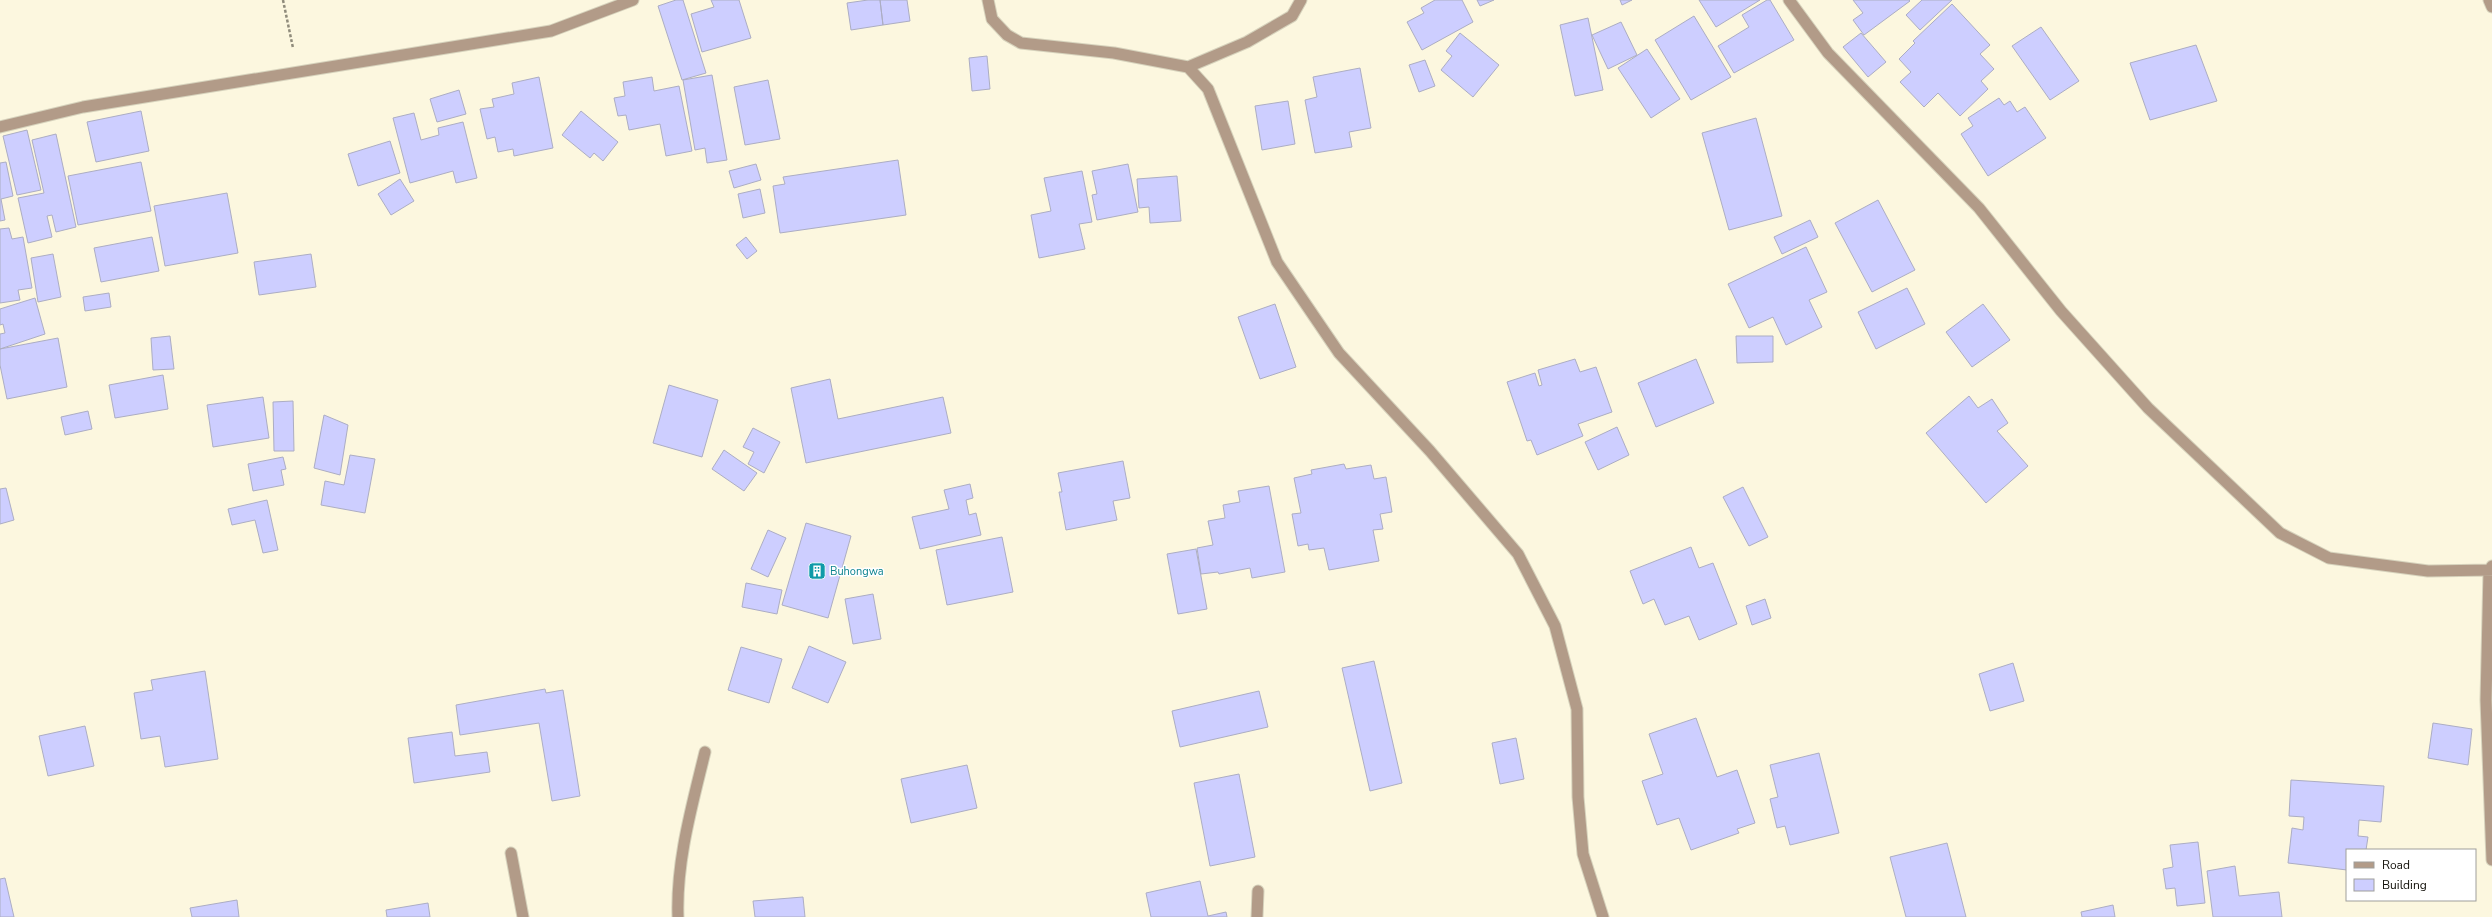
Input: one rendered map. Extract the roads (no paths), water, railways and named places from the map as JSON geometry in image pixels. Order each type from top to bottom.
[{"type":"street","points":[[0,127],[83,106],[551,32],[633,0]]},
{"type":"street","points":[[988,0],[992,19],[1007,35],[1021,43],[1114,53],[1188,67],[1247,42],[1292,16],[1301,0]]},
{"type":"street","points":[[1790,0],[1828,54],[1979,208],[2061,311],[2148,408],[2280,534],[2328,558],[2428,571],[2491,569],[2486,700],[2492,860]]},
{"type":"street","points":[[2489,0],[2492,6]]},
{"type":"street","points":[[1188,67],[1208,89],[1277,262],[1340,353],[1430,451],[1518,554],[1555,626],[1577,709],[1578,797],[1583,854],[1602,917]]},
{"type":"street","points":[[678,917],[683,846],[705,752]]},
{"type":"street","points":[[511,853],[523,917]]},
{"type":"street","points":[[1257,917],[1258,890]]},
{"type":"place","name":"Buhongwa","points":[[817,571]]}]
